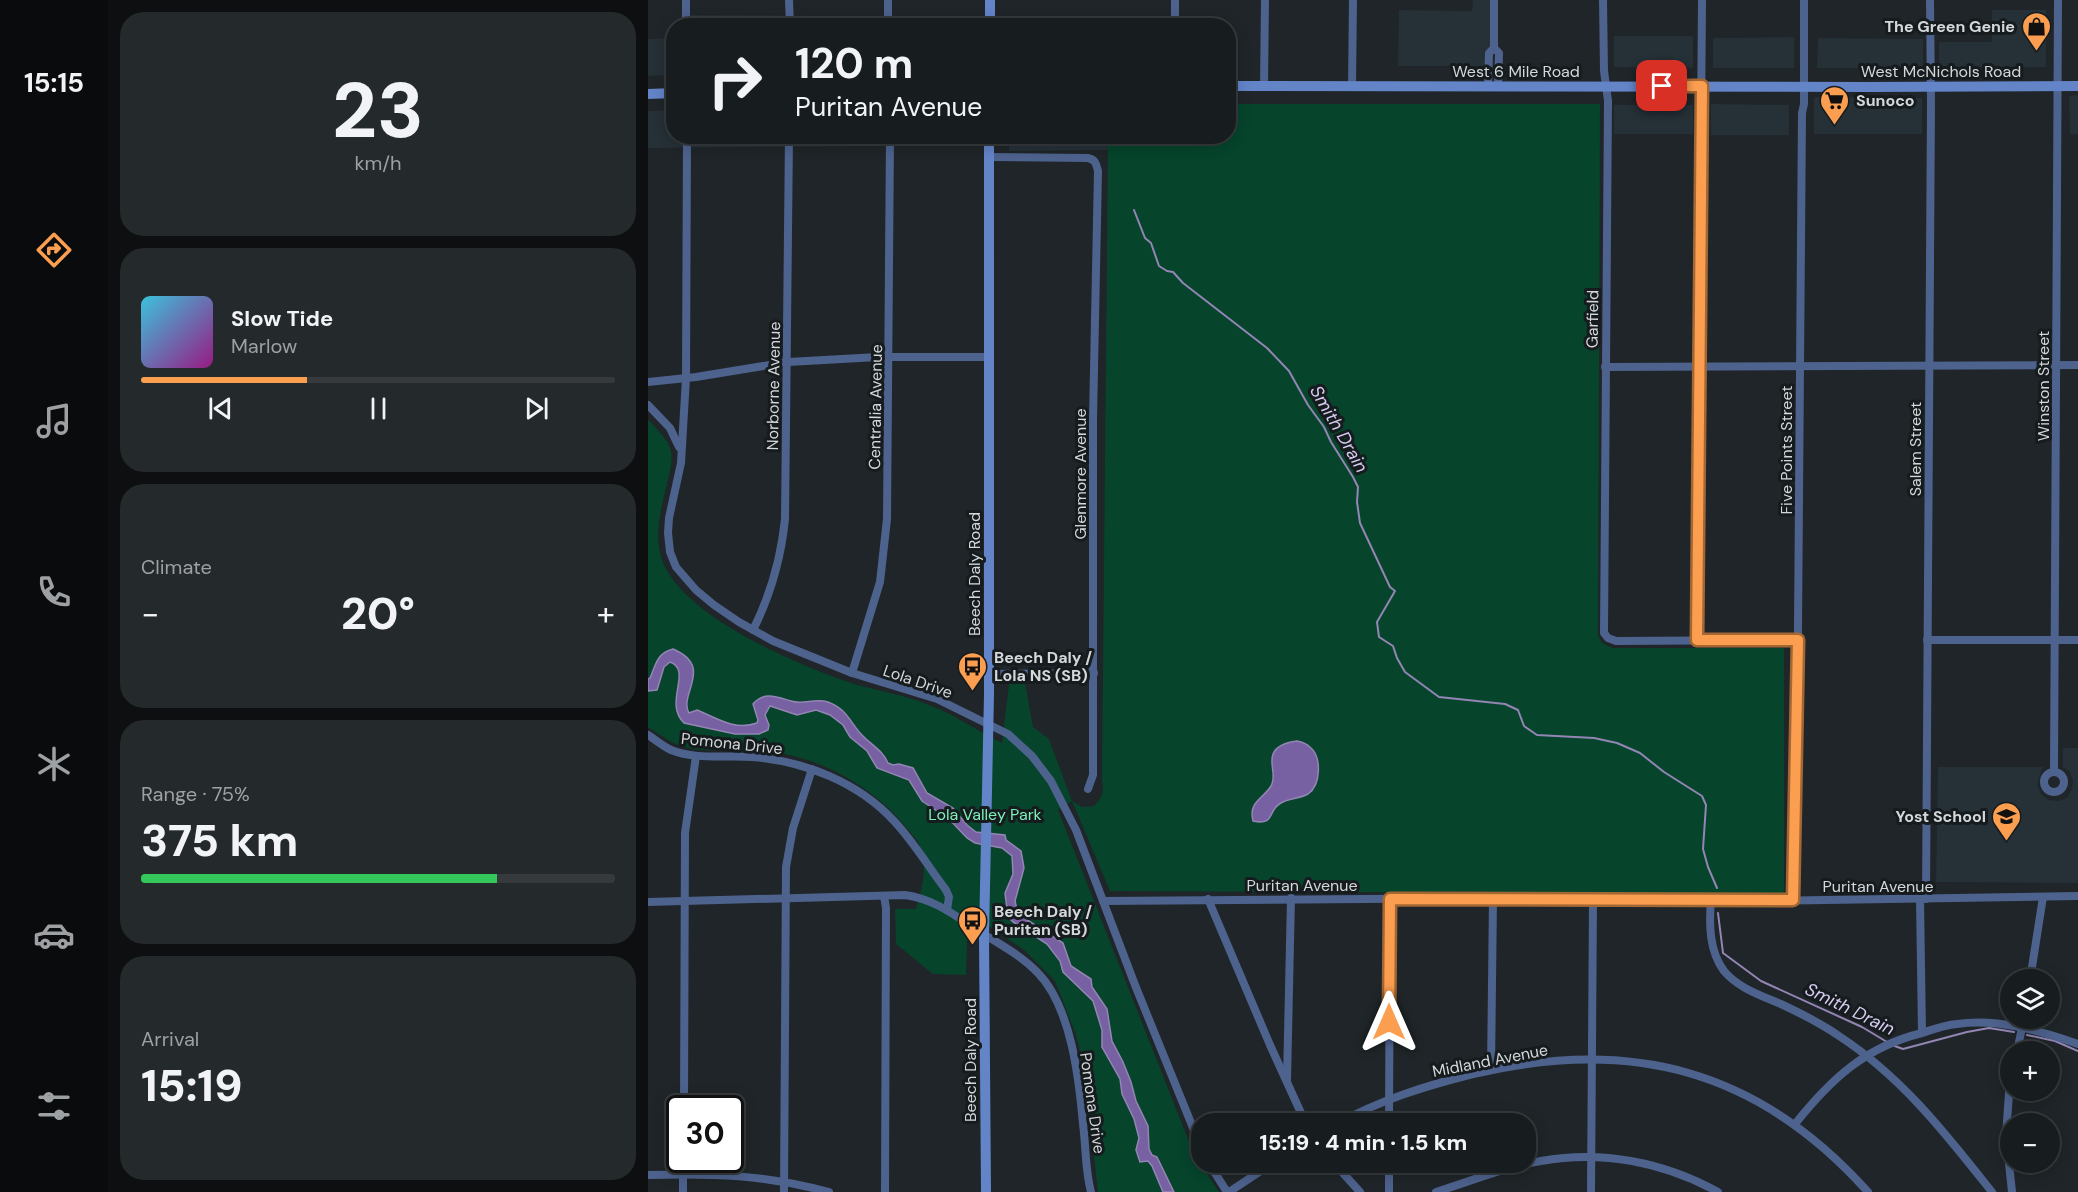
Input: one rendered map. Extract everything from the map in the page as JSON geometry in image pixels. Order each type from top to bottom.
[{"type":"main road","points":[[990,0],[990,18]]},
{"type":"main road","name":"West 6 Mile Road","points":[[1236,86],[1804,87]]},
{"type":"main road","name":"West McNichols Road","points":[[1804,87],[2078,86]]},
{"type":"main road","points":[[648,94],[666,93]]},
{"type":"main road","name":"Beech Daly Road","points":[[986,1192],[984,935],[988,723],[989,144]]},
{"type":"street","points":[[686,0],[686,18]]},
{"type":"street","points":[[789,0],[790,18]]},
{"type":"street","points":[[888,0],[888,18]]},
{"type":"street","points":[[1175,0],[1175,18]]},
{"type":"street","points":[[1264,86],[1265,0]]},
{"type":"street","points":[[1352,86],[1353,0]]},
{"type":"street","points":[[1493,86],[1499,53],[1494,48],[1494,0]]},
{"type":"street","name":"Garfield","points":[[1603,0],[1604,71],[1608,100],[1603,628],[1608,638],[1616,641],[1697,640]]},
{"type":"street","points":[[1702,0],[1697,640],[1798,640]]},
{"type":"street","name":"Five Points Street","points":[[1793,900],[1798,640],[1803,0]]},
{"type":"street","name":"Salem Street","points":[[1922,1032],[1927,640],[1930,0]]},
{"type":"street","name":"Winston Street","points":[[2054,772],[2058,0]]},
{"type":"street","name":"Lola Drive","points":[[687,144],[686,378],[681,458],[668,526],[668,543],[672,558],[680,573],[696,591],[724,613],[753,630],[792,650],[852,673],[937,699],[988,723],[1016,741],[1032,756],[1051,781],[1076,830],[1191,1122]]},
{"type":"street","name":"Norborne Avenue","points":[[753,630],[773,585],[783,539],[786,506],[789,144]]},
{"type":"street","name":"Centralia Avenue","points":[[852,673],[880,582],[887,519],[890,144]]},
{"type":"street","name":"Glenmore Avenue","points":[[989,157],[1081,157],[1093,159],[1098,171],[1093,418],[1093,775],[1088,789]]},
{"type":"street","points":[[648,382],[788,362],[889,357],[990,357]]},
{"type":"street","points":[[1605,367],[2078,365]]},
{"type":"street","name":"Lola Drive","points":[[648,405],[674,433],[679,442],[681,458]]},
{"type":"street","points":[[1927,640],[2078,640]]},
{"type":"street","points":[[988,674],[1094,674]]},
{"type":"street","name":"Pomona Drive","points":[[648,735],[670,749],[696,756],[768,758],[812,769],[855,790],[895,822],[946,890],[949,897],[947,910],[1023,960],[1037,972],[1057,1003],[1071,1047],[1080,1088],[1091,1192]]},
{"type":"street","points":[[684,1095],[685,833],[696,756]]},
{"type":"street","points":[[784,1192],[785,898],[789,844],[812,769]]},
{"type":"street","points":[[648,902],[884,896],[917,897],[947,910]]},
{"type":"street","points":[[884,896],[886,908],[885,1192]]},
{"type":"street","name":"Puritan Avenue","points":[[1103,901],[1291,898],[1793,900],[2078,896]]},
{"type":"street","points":[[2032,969],[2043,897]]},
{"type":"street","points":[[1287,1082],[1291,898]]},
{"type":"street","points":[[1491,1070],[1493,898]]},
{"type":"street","points":[[1209,899],[1301,1113]]},
{"type":"street","points":[[1389,1113],[1390,899]]},
{"type":"street","points":[[1591,1192],[1593,899]]},
{"type":"street","points":[[1711,900],[1710,923],[1714,949],[1728,975],[1745,988],[1827,1028],[1867,1055],[1922,1107],[1992,1192]]},
{"type":"street","points":[[1795,1124],[1826,1088],[1856,1062],[1893,1041],[1948,1025],[1972,1022],[2000,1024]]},
{"type":"street","points":[[2026,1029],[2078,1044]]},
{"type":"street","name":"Midland Avenue","points":[[1360,1113],[1389,1099],[1430,1084],[1491,1070],[1541,1062],[1591,1059],[1641,1062],[1693,1074],[1745,1095],[1795,1124],[1825,1148],[1868,1192]]},
{"type":"street","points":[[2008,1101],[2006,1135],[2012,1192]]},
{"type":"street","points":[[1436,1192],[1531,1163],[1562,1158],[1591,1157],[1620,1159],[1656,1166],[1692,1179],[1718,1192]]},
{"type":"street","points":[[1215,1173],[1228,1192],[1257,1173]]},
{"type":"street","points":[[1343,1173],[1360,1192]]},
{"type":"street","points":[[1389,1173],[1389,1192]]},
{"type":"street","points":[[683,1174],[683,1192]]},
{"type":"street","points":[[648,1175],[732,1174],[784,1181],[829,1192]]},
{"type":"shaded area","points":[[1473,0],[1490,0],[1490,66],[1398,66],[1399,10],[1472,11]]},
{"type":"shaded area","points":[[1992,10],[2046,10],[2046,67],[1939,67],[1939,42],[1992,42]]},
{"type":"shaded area","points":[[681,15],[975,17],[975,18],[681,18]]},
{"type":"shaded area","points":[[1614,36],[1693,36],[1693,68],[1614,67]]},
{"type":"shaded area","points":[[1794,37],[1794,68],[1713,68],[1713,38]]},
{"type":"shaded area","points":[[666,38],[666,75],[648,76],[648,39]]},
{"type":"shaded area","points":[[1818,38],[1923,39],[1923,68],[1817,68]]},
{"type":"shaded area","points":[[2078,95],[2078,134],[2070,134],[2069,96]]},
{"type":"shaded area","points":[[1814,97],[1922,98],[1922,134],[1814,134]]},
{"type":"shaded area","points":[[1711,104],[1789,105],[1789,135],[1711,135]]},
{"type":"shaded area","points":[[1614,105],[1693,105],[1693,134],[1614,134]]},
{"type":"shaded area","points":[[666,110],[666,144],[974,145],[648,148],[648,111]]},
{"type":"shaded area","points":[[1009,144],[1108,144],[1108,150],[1009,151]]},
{"type":"shaded area","points":[[673,649],[685,656],[692,664],[694,672],[687,706],[689,713],[697,710],[733,725],[749,725],[757,723],[753,704],[762,697],[776,697],[796,702],[828,702],[845,713],[888,763],[913,768],[927,793],[953,808],[976,832],[1005,835],[1006,840],[1021,851],[1024,868],[1015,901],[1018,914],[1063,943],[1071,966],[1091,979],[1092,987],[1107,1009],[1112,1041],[1123,1062],[1136,1101],[1148,1126],[1149,1149],[1152,1155],[1157,1157],[1174,1192],[1163,1192],[1152,1166],[1148,1161],[1140,1162],[1136,1150],[1139,1138],[1134,1119],[1122,1094],[1120,1079],[1102,1047],[1102,1030],[1093,1001],[1063,972],[1060,961],[1047,944],[1008,917],[1005,893],[1013,874],[1012,856],[1002,848],[975,843],[967,838],[949,819],[922,801],[909,780],[877,768],[867,751],[850,737],[843,725],[830,715],[816,710],[797,715],[770,706],[765,715],[769,725],[768,730],[759,734],[735,734],[684,723],[678,715],[676,706],[679,672],[676,666],[670,662],[664,667],[657,690],[648,691],[648,679],[658,660],[664,653]]},
{"type":"shaded area","points":[[1297,741],[1308,746],[1317,757],[1318,778],[1312,790],[1301,797],[1284,801],[1265,821],[1253,821],[1254,805],[1273,782],[1273,754],[1284,744]]},
{"type":"shaded area","name":"Yost School","points":[[2063,748],[2078,748],[2078,883],[1936,882],[1938,767],[2043,767],[2037,784],[2041,794],[2048,800],[2059,801],[2067,798],[2072,789],[2073,780],[2069,771],[2063,767]]},
{"type":"green space","points":[[1236,104],[1600,104],[1598,635],[1602,643],[1613,648],[1784,648],[1784,894],[1110,891],[1072,801],[1082,807],[1094,806],[1103,791],[1108,144],[1236,144]]},
{"type":"green space","name":"Lola Valley Park","points":[[648,419],[666,440],[671,454],[659,520],[660,554],[677,585],[696,604],[721,622],[776,653],[854,684],[929,705],[1002,743],[1009,684],[1025,683],[1033,727],[1049,739],[1072,801],[1058,810],[1191,1145],[1191,1173],[1207,1173],[1219,1192],[1098,1192],[1084,1066],[1076,1035],[1055,981],[1024,950],[968,912],[966,975],[933,974],[896,944],[895,909],[916,909],[924,863],[914,837],[898,818],[870,793],[837,772],[802,758],[762,751],[689,748],[670,741],[648,727]]},
{"type":"waterway","name":"Smith Drain","points":[[1134,210],[1145,238],[1151,243],[1159,266],[1173,272],[1183,283],[1267,348],[1289,371],[1308,405],[1324,427],[1358,487],[1357,502],[1360,523],[1390,587],[1395,591],[1377,622],[1379,637],[1393,646],[1405,672],[1439,697],[1505,704],[1518,710],[1524,726],[1537,735],[1594,738],[1617,743],[1640,753],[1664,772],[1702,796],[1706,805],[1703,849],[1717,888]]},
{"type":"waterway","name":"Smith Drain","points":[[1718,913],[1723,953],[1761,981],[1862,1027],[1887,1042]]},
{"type":"waterway","name":"Smith Drain","points":[[1892,1045],[1903,1049],[1989,1028],[2014,1032]]},
{"type":"waterway","name":"Smith Drain","points":[[2027,1035],[2055,1041],[2078,1051]]},
{"type":"place","name":"The Green Genie","points":[[2036,52]]},
{"type":"place","name":"Sunoco","points":[[1835,126]]},
{"type":"place","name":"Beech Daly / Lola NS (SB)","points":[[973,692]]},
{"type":"place","name":"Yost School","points":[[2007,842]]},
{"type":"place","name":"Beech Daly / Puritan (SB)","points":[[973,946]]},
{"type":"route","points":[[1389,1022],[1390,899],[1793,900],[1798,640],[1697,640],[1702,86],[1662,86]]}]
